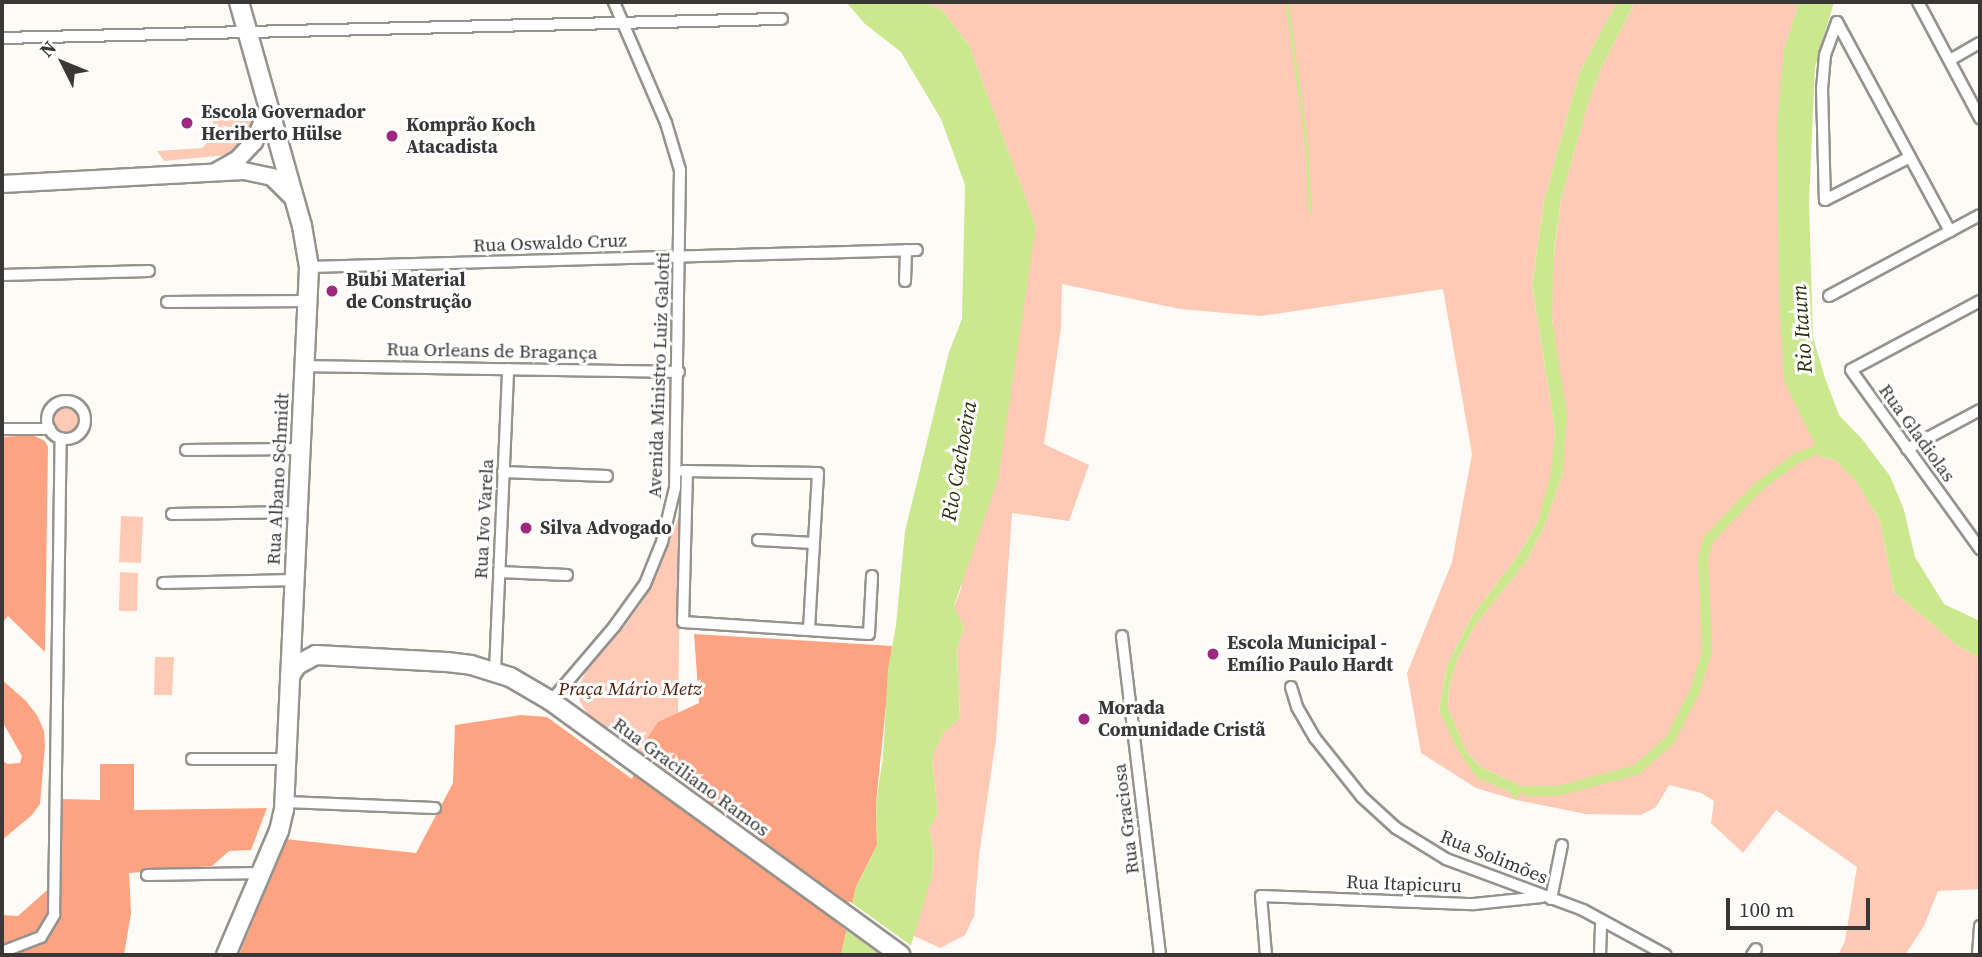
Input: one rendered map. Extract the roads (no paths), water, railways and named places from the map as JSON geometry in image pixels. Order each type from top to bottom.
[{"type":"main road","name":"Rua Albano Schmidt","points":[[226,955],[279,831],[285,802],[309,267],[295,201],[239,2]]},
{"type":"main road","points":[[290,676],[297,665],[316,655],[299,643],[292,631]]},
{"type":"main road","name":"Rua Graciliano Ramos","points":[[316,655],[423,659],[495,671],[551,701],[901,955]]},
{"type":"street","name":"Avenida Ministro Luiz Galotti","points":[[551,701],[614,627],[645,584],[671,513],[682,471],[679,372],[682,186],[677,156],[614,2]]},
{"type":"street","points":[[1918,2],[1980,118]]},
{"type":"street","points":[[2,38],[782,19]]},
{"type":"street","points":[[1910,157],[1825,200],[1822,89],[1825,55],[1837,22],[1910,157],[1950,231]]},
{"type":"street","points":[[1950,60],[1980,43]]},
{"type":"street","points":[[215,172],[246,152],[261,131],[269,107]]},
{"type":"street","points":[[2,176],[2,184],[215,172],[261,173],[283,185],[295,201]]},
{"type":"street","points":[[1829,296],[1980,215]]},
{"type":"street","name":"Rua Oswaldo Cruz","points":[[309,267],[912,250],[905,281]]},
{"type":"street","points":[[2,275],[149,271]]},
{"type":"street","points":[[167,303],[308,301]]},
{"type":"street","name":"Rua Gladiolas","points":[[1980,301],[1851,370],[1980,549]]},
{"type":"street","name":"Rua Orleans de Bragança","points":[[304,366],[679,372]]},
{"type":"street","name":"Rua Ivo Varela","points":[[495,671],[508,369]]},
{"type":"street","points":[[2,429],[50,429],[61,438],[74,438],[83,429],[85,416],[79,405],[67,401],[55,405],[48,416],[50,429]]},
{"type":"street","points":[[1907,449],[1980,410]]},
{"type":"street","points":[[2,952],[41,937],[54,915],[61,438]]},
{"type":"street","points":[[186,450],[300,449]]},
{"type":"street","points":[[809,631],[818,473],[682,471],[683,622],[809,631],[869,634],[872,576]]},
{"type":"street","points":[[503,472],[607,476]]},
{"type":"street","points":[[172,514],[298,512]]},
{"type":"street","points":[[1969,535],[1980,528]]},
{"type":"street","points":[[758,540],[814,543]]},
{"type":"street","points":[[499,572],[568,575]]},
{"type":"street","points":[[163,583],[295,580]]},
{"type":"street","name":"Rua Graciosa","points":[[1122,636],[1160,955]]},
{"type":"street","name":"Rua Solimões","points":[[1291,687],[1297,707],[1315,738],[1362,797],[1396,828],[1446,859],[1601,919],[1666,955]]},
{"type":"street","points":[[192,759],[286,759]]},
{"type":"street","points":[[285,802],[435,808]]},
{"type":"street","points":[[1548,898],[1562,845]]},
{"type":"street","points":[[147,875],[261,873]]},
{"type":"street","name":"Rua Itapicuru","points":[[1266,955],[1261,896],[1474,904],[1548,898]]},
{"type":"street","points":[[1600,955],[1601,919]]},
{"type":"street","points":[[1978,955],[1980,926]]},
{"type":"water","name":"Rio Cachoeira","points":[[846,2],[924,2],[942,10],[969,45],[1036,226],[998,479],[954,606],[964,627],[957,651],[960,718],[943,733],[932,758],[938,814],[929,828],[934,851],[932,876],[908,955],[841,955],[856,887],[877,845],[876,803],[883,757],[888,669],[896,625],[905,531],[949,352],[962,319],[965,185],[941,119],[901,52],[865,24]]},
{"type":"water","points":[[1617,2],[1635,2],[1602,66],[1588,103],[1561,199],[1554,252],[1552,320],[1567,413],[1563,473],[1544,527],[1526,562],[1475,625],[1457,660],[1449,687],[1448,708],[1467,753],[1481,767],[1523,787],[1516,800],[1508,791],[1477,778],[1456,747],[1439,710],[1447,665],[1472,616],[1519,554],[1538,521],[1551,473],[1555,430],[1532,285],[1544,201],[1579,73]]},
{"type":"water","name":"Rio Itaum","points":[[1799,2],[1834,2],[1815,67],[1809,202],[1813,337],[1839,415],[1862,439],[1890,476],[1904,510],[1915,557],[1944,604],[1980,621],[1980,658],[1958,646],[1894,592],[1880,521],[1856,481],[1835,460],[1821,457],[1784,381],[1779,304],[1777,124],[1784,50]]},
{"type":"waterway","points":[[1287,2],[1307,148],[1310,212]]},
{"type":"waterway","points":[[1526,791],[1558,791],[1636,770],[1670,740],[1695,691],[1707,651],[1703,559],[1708,540],[1757,488],[1795,459],[1818,449]]},
{"type":"place","name":"Escola Governador Heriberto Hülse","points":[[187,123]]},
{"type":"place","name":"Komprão Koch Atacadista","points":[[392,136]]},
{"type":"place","name":"Bubi Material de Construção","points":[[332,291]]},
{"type":"place","name":"Silva Advogado","points":[[526,528]]},
{"type":"place","name":"Escola Municipal - Emílio Paulo Hardt","points":[[1213,654]]},
{"type":"place","name":"Morada Comunidade Cristã","points":[[1084,719]]},
{"type":"park label","name":"Praça Mário Metz","points":[[630,689]]}]
